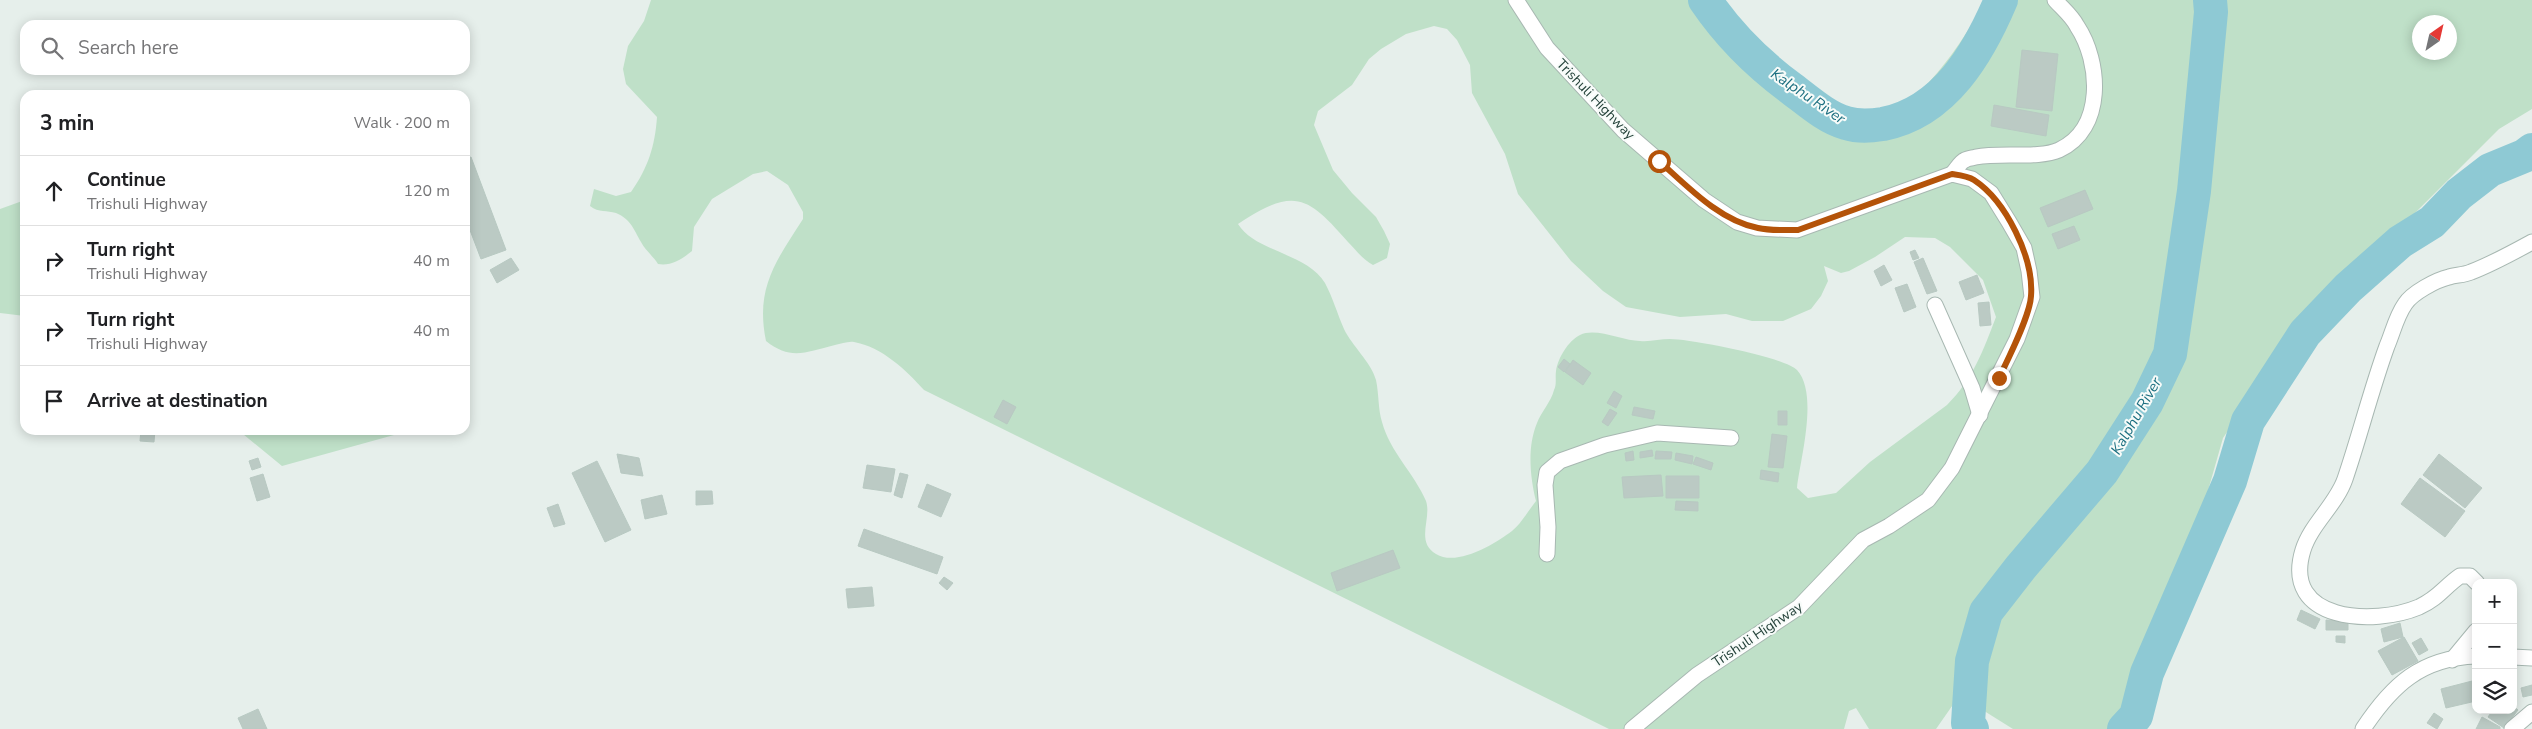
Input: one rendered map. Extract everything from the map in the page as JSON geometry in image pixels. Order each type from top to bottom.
[{"type":"street","name":"Trishuli Highway","points":[[1516,0],[1547,48],[1623,130],[1704,200],[1737,222],[1757,228],[1798,230],[1952,174],[1972,179],[1991,193],[2024,248],[2030,271],[2032,298],[2017,339],[1952,468],[1928,500],[1890,526],[1863,540],[1799,607],[1697,675],[1632,729]]},
{"type":"street","points":[[1952,174],[1965,160],[1991,154],[2045,154],[2058,151],[2072,142],[2086,123],[2093,101],[2095,76],[2088,49],[2077,25],[2055,0]]},
{"type":"street","points":[[2473,579],[2470,576],[2460,576],[2438,597],[2417,608],[2374,618],[2352,618],[2324,608],[2307,597],[2302,584],[2301,567],[2303,551],[2311,533],[2344,482],[2365,420],[2374,381],[2395,323],[2406,303],[2447,277],[2468,274],[2501,260],[2532,242]]},
{"type":"street","points":[[1934,305],[1972,388],[1980,415]]},
{"type":"street","points":[[1547,554],[1548,527],[1545,485],[1548,472],[1560,461],[1605,445],[1657,433],[1731,438]]},
{"type":"street","points":[[2452,660],[2472,637]]},
{"type":"street","points":[[2517,656],[2532,658]]},
{"type":"street","points":[[2363,729],[2378,707],[2415,672],[2452,660],[2472,657]]},
{"type":"street","points":[[2512,729],[2532,712]]},
{"type":"green space","points":[[651,0],[1722,0],[1736,24],[1765,53],[1827,100],[1851,114],[1859,116],[1879,115],[1898,108],[1917,94],[1950,56],[1987,0],[2532,0],[2532,109],[2499,129],[2292,336],[2223,438],[2197,529],[2115,723],[2109,729],[2013,729],[1981,709],[1973,676],[1936,729],[1869,729],[1856,708],[1849,711],[1844,729],[1609,729],[924,390],[893,360],[874,349],[852,342],[807,352],[791,353],[783,351],[766,341],[763,305],[770,276],[784,248],[803,219],[803,212],[788,185],[767,171],[753,174],[712,199],[694,227],[692,251],[676,262],[667,264],[658,264],[645,248],[632,225],[625,218],[616,213],[590,206],[594,189],[616,196],[631,192],[642,174],[652,147],[657,117],[626,84],[623,69],[628,46],[644,21]],"holes":[[[1434,26],[1447,29],[1457,40],[1470,65],[1472,93],[1505,154],[1518,194],[1571,261],[1603,291],[1626,307],[1680,317],[1726,314],[1752,321],[1783,321],[1811,309],[1821,296],[1828,281],[1824,266],[1841,273],[1849,271],[1875,257],[1905,237],[1935,238],[1950,247],[1983,280],[1996,317],[1971,375],[1947,405],[1870,462],[1836,493],[1808,498],[1797,488],[1807,410],[1807,395],[1797,370],[1789,365],[1757,354],[1697,342],[1670,339],[1633,340],[1602,333],[1580,335],[1571,341],[1561,355],[1557,366],[1553,394],[1534,432],[1530,462],[1536,501],[1515,528],[1486,547],[1465,556],[1454,558],[1436,554],[1426,543],[1426,501],[1396,453],[1386,433],[1381,417],[1374,373],[1344,329],[1325,283],[1317,273],[1306,265],[1256,241],[1238,224],[1273,205],[1287,201],[1299,202],[1310,206],[1321,214],[1369,263],[1373,265],[1387,258],[1390,244],[1384,231],[1376,217],[1352,193],[1333,170],[1314,125],[1318,111],[1352,85],[1369,59],[1381,49],[1406,34]]]},
{"type":"green space","points":[[20,202],[20,315],[0,313],[0,209]]},
{"type":"green space","points":[[244,435],[394,435],[282,466]]},
{"type":"building","points":[[2022,50],[2058,54],[2052,111],[2016,107]]},
{"type":"building","points":[[1994,105],[2049,115],[2046,136],[1991,126]]},
{"type":"building","points":[[470,157],[506,250],[481,259],[470,230]]},
{"type":"building","points":[[2085,190],[2093,209],[2048,227],[2040,208]]},
{"type":"building","points":[[2074,226],[2080,240],[2058,249],[2052,234]]},
{"type":"building","points":[[1915,250],[1919,258],[1913,260],[1910,252]]},
{"type":"building","points":[[511,258],[519,270],[497,283],[490,270]]},
{"type":"building","points":[[1923,258],[1937,291],[1927,294],[1914,262]]},
{"type":"building","points":[[1884,265],[1892,280],[1881,286],[1874,271]]},
{"type":"building","points":[[1977,275],[1984,293],[1966,300],[1959,282]]},
{"type":"building","points":[[1907,284],[1916,307],[1904,312],[1895,288]]},
{"type":"building","points":[[1989,302],[1991,325],[1980,326],[1978,303]]},
{"type":"building","points":[[1564,359],[1570,364],[1564,372],[1558,367]]},
{"type":"building","points":[[1573,360],[1591,373],[1583,385],[1565,372]]},
{"type":"building","points":[[1614,391],[1622,396],[1616,408],[1607,403]]},
{"type":"building","points":[[1003,400],[1016,407],[1007,424],[994,417]]},
{"type":"building","points":[[1634,407],[1655,411],[1653,419],[1632,415]]},
{"type":"building","points":[[1610,409],[1617,413],[1608,426],[1602,422]]},
{"type":"building","points":[[1778,411],[1787,411],[1787,425],[1778,425]]},
{"type":"building","points":[[1772,434],[1787,436],[1783,468],[1768,467]]},
{"type":"building","points":[[141,435],[155,435],[154,442],[140,441]]},
{"type":"building","points":[[1652,450],[1653,456],[1640,458],[1640,452]]},
{"type":"building","points":[[1633,451],[1634,460],[1626,461],[1625,453]]},
{"type":"building","points":[[1656,451],[1672,452],[1671,459],[1655,459]]},
{"type":"building","points":[[1676,453],[1693,456],[1692,464],[1675,460]]},
{"type":"building","points":[[617,454],[639,458],[643,476],[621,473]]},
{"type":"building","points":[[2439,454],[2482,488],[2465,508],[2423,475]]},
{"type":"building","points":[[1696,457],[1713,463],[1711,470],[1693,464]]},
{"type":"building","points":[[258,458],[261,467],[252,470],[249,461]]},
{"type":"building","points":[[597,461],[631,530],[605,542],[572,473]]},
{"type":"building","points":[[867,465],[895,469],[891,492],[863,488]]},
{"type":"building","points":[[1761,470],[1779,473],[1778,482],[1760,479]]},
{"type":"building","points":[[900,473],[908,475],[902,498],[894,495]]},
{"type":"building","points":[[263,474],[270,497],[257,501],[250,478]]},
{"type":"building","points":[[1661,475],[1663,496],[1624,498],[1622,477]]},
{"type":"building","points":[[1666,476],[1699,476],[1699,498],[1666,498]]},
{"type":"building","points":[[2420,478],[2465,511],[2445,537],[2401,504]]},
{"type":"building","points":[[927,484],[951,494],[941,517],[918,507]]},
{"type":"building","points":[[696,491],[712,491],[713,504],[696,505]]},
{"type":"building","points":[[662,495],[667,514],[645,519],[641,500]]},
{"type":"building","points":[[1676,501],[1698,502],[1698,511],[1675,510]]},
{"type":"building","points":[[558,504],[565,524],[554,527],[547,508]]},
{"type":"building","points":[[864,529],[943,557],[937,574],[858,546]]},
{"type":"building","points":[[1393,550],[1400,568],[1337,591],[1331,573]]},
{"type":"building","points":[[944,577],[953,583],[947,590],[939,583]]},
{"type":"building","points":[[872,587],[874,606],[848,608],[846,589]]},
{"type":"building","points":[[2301,610],[2320,619],[2315,629],[2297,620]]},
{"type":"building","points":[[2326,620],[2348,621],[2348,630],[2326,630]]},
{"type":"building","points":[[2400,623],[2403,637],[2384,642],[2381,629]]},
{"type":"building","points":[[2336,636],[2345,636],[2345,643],[2336,642]]},
{"type":"building","points":[[2404,637],[2418,661],[2392,675],[2378,651]]},
{"type":"building","points":[[2421,638],[2428,650],[2419,655],[2412,643]]},
{"type":"building","points":[[2472,681],[2472,702],[2446,708],[2441,689]]},
{"type":"building","points":[[2532,685],[2532,695],[2523,697],[2521,688]]},
{"type":"building","points":[[258,709],[267,729],[243,729],[238,718]]},
{"type":"building","points":[[2434,713],[2443,719],[2437,729],[2427,723]]},
{"type":"building","points":[[2490,714],[2515,714],[2504,728],[2488,717]]},
{"type":"building","points":[[2482,717],[2500,727],[2500,729],[2476,729]]},
{"type":"waterway","name":"Kalphu River","points":[[1705,0],[1734,37],[1779,79],[1818,109],[1839,121],[1865,126],[1883,124],[1905,117],[1925,107],[1942,93],[1970,59],[1982,40],[2001,0]]},
{"type":"waterway","name":"Kalphu River","points":[[1972,729],[1968,723],[1972,661],[1986,612],[2021,567],[2102,472],[2147,402],[2170,354],[2194,191],[2211,12],[2210,0]]},
{"type":"waterway","name":"Kalphu River","points":[[2124,729],[2136,716],[2147,673],[2230,481],[2248,421],[2305,333],[2348,288],[2400,242],[2432,222],[2459,194],[2490,170],[2524,156],[2532,150]]},
{"type":"route","points":[[1659,161],[1704,200],[1737,222],[1772,230],[1798,230],[1952,174],[1972,179],[1991,193],[2024,248],[2030,271],[2032,298],[2017,339],[1999,378]]}]
